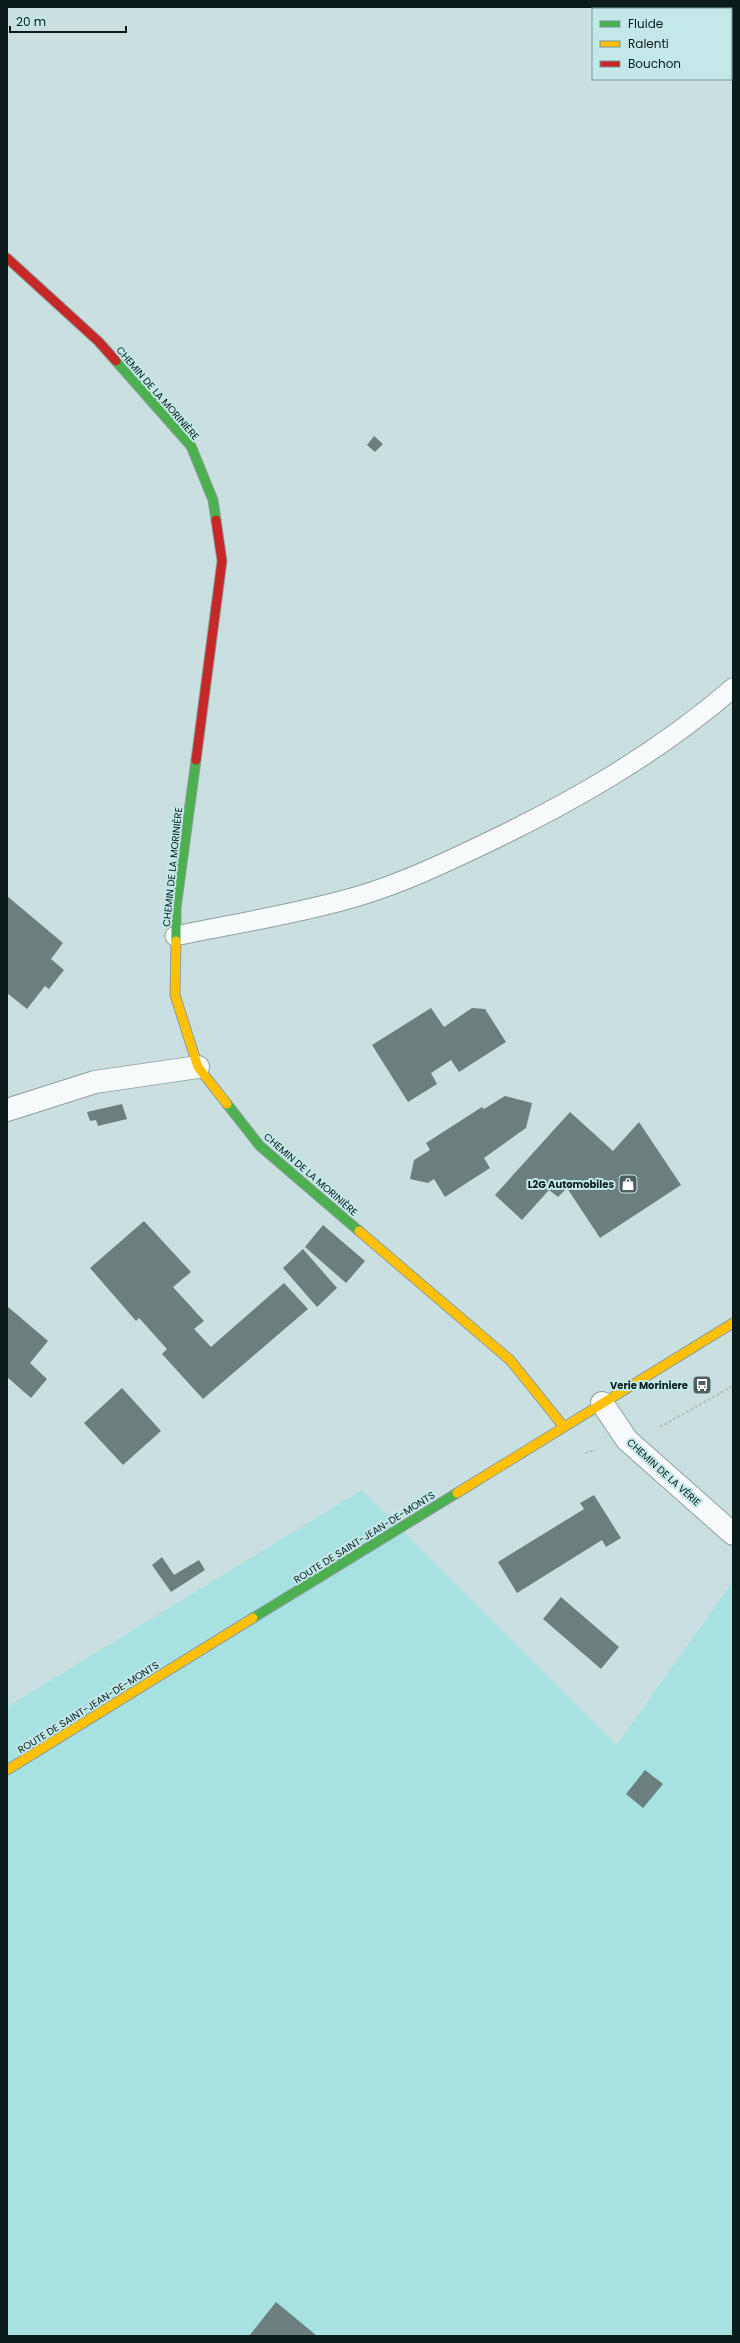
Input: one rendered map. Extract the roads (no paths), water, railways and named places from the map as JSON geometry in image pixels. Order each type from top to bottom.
[{"type":"street","name":"CHEMIN DE LA MORINIÈRE","points":[[7,258],[98,341],[191,446],[213,500],[222,561],[176,908],[175,936],[175,994],[198,1067],[260,1146],[510,1360],[564,1427]]},
{"type":"street","points":[[7,1110],[95,1082],[198,1067]]},
{"type":"street","name":"ROUTE DE SAINT-JEAN-DE-MONTS","points":[[7,1770],[733,1323]]},
{"type":"street","name":"CHEMIN DE LA VÉRIE","points":[[602,1403],[627,1440],[733,1534]]},
{"type":"lane","points":[[175,936],[337,902],[415,877],[522,827],[622,771],[706,711],[733,688]]},
{"type":"place","name":"L2G Automobiles","points":[[628,1184]]},
{"type":"place","name":"Verie Moriniere","points":[[702,1385]]}]
